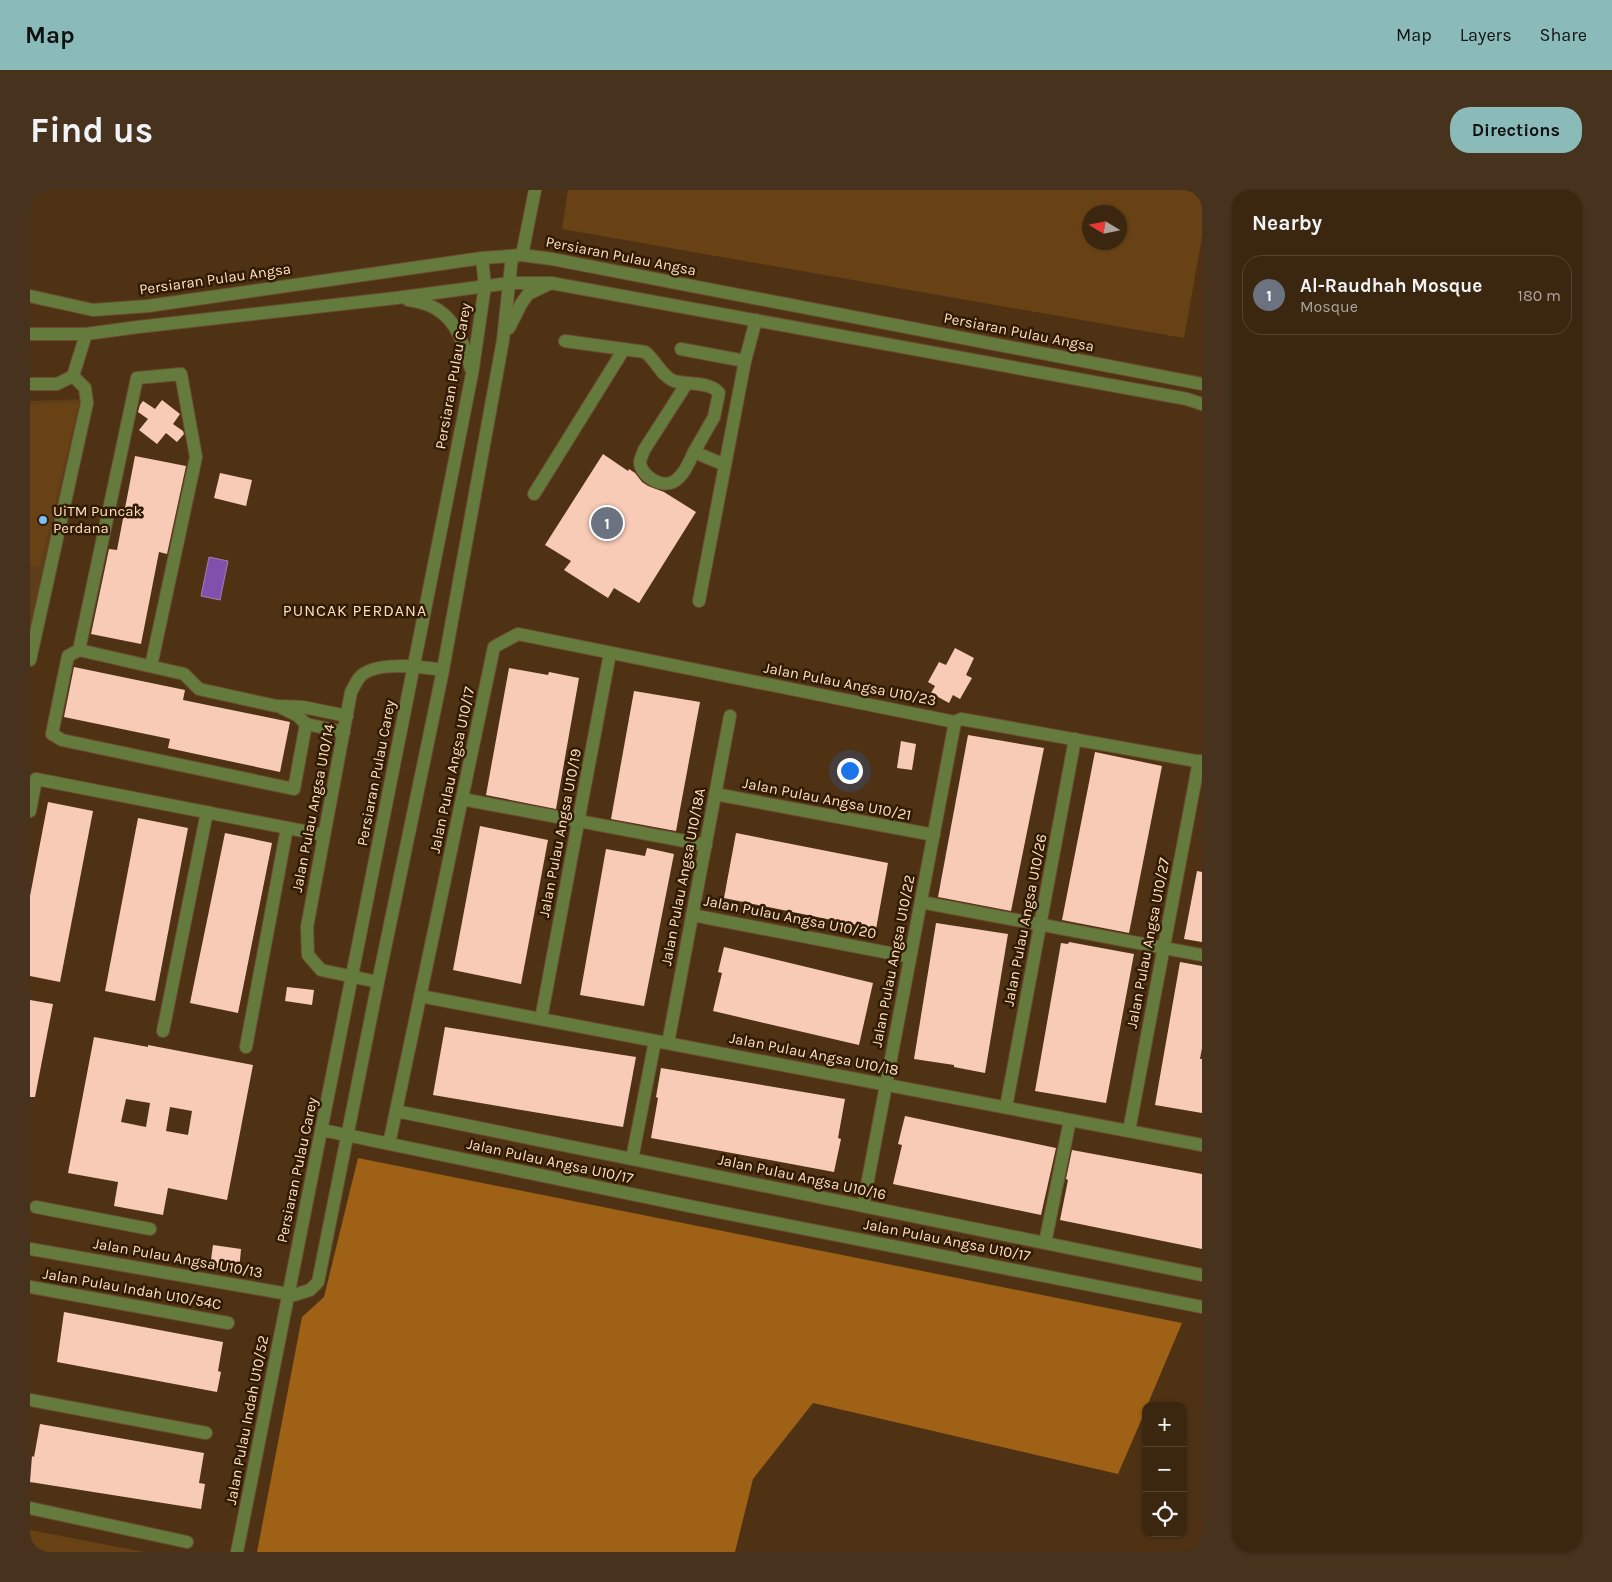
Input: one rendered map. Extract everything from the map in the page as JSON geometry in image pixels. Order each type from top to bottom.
[{"type":"street","points":[[346,1135],[443,670],[503,340],[510,283],[535,190]]},
{"type":"street","name":"Persiaran Pulau Angsa","points":[[30,296],[93,310],[148,306],[482,258],[517,256],[552,259],[1202,384]]},
{"type":"street","name":"Persiaran Pulau Carey","points":[[288,1294],[472,374],[485,286],[482,258]]},
{"type":"street","points":[[30,334],[86,334],[510,283],[551,283],[1187,399],[1202,404]]},
{"type":"street","points":[[503,340],[528,294],[551,283]]},
{"type":"street","points":[[396,298],[433,305],[451,321],[464,344],[472,374]]},
{"type":"street","points":[[699,601],[745,361],[756,320]]},
{"type":"street","points":[[30,384],[57,384],[74,376],[86,334]]},
{"type":"street","points":[[565,341],[645,352],[666,376],[672,380],[710,387],[719,393],[714,417],[682,474],[673,482],[661,484],[645,474],[640,462],[644,450],[687,383]]},
{"type":"street","points":[[534,494],[624,349]]},
{"type":"street","points":[[682,349],[745,361]]},
{"type":"street","points":[[79,650],[137,378],[181,374],[196,457],[151,666]]},
{"type":"street","points":[[30,660],[87,403],[85,388],[74,376]]},
{"type":"street","points":[[694,452],[725,465]]},
{"type":"street","name":"Jalan Pulau Angsa U10/23","points":[[494,647],[518,634],[955,722],[961,719],[1201,762]]},
{"type":"street","name":"Jalan Pulau Angsa U10/17","points":[[494,647],[389,1144],[694,1207],[1202,1307]]},
{"type":"street","points":[[306,724],[294,790],[62,740],[52,734],[68,656],[79,650],[184,674],[199,689],[276,706],[303,707],[347,716]]},
{"type":"street","name":"Jalan Pulau Angsa U10/19","points":[[541,1019],[610,653]]},
{"type":"street","name":"Jalan Pulau Angsa U10/14","points":[[378,982],[321,970],[308,955],[307,927],[352,692],[360,676],[378,667],[414,665],[443,670]]},
{"type":"street","points":[[276,706],[298,716],[306,724],[344,732]]},
{"type":"street","name":"Jalan Pulau Angsa U10/18A","points":[[668,1043],[730,716]]},
{"type":"street","name":"Jalan Pulau Angsa U10/22","points":[[863,1206],[955,722]]},
{"type":"street","name":"Jalan Pulau Angsa U10/26","points":[[1006,1107],[1076,739]]},
{"type":"street","name":"Jalan Pulau Angsa U10/27","points":[[1129,1131],[1201,762]]},
{"type":"street","points":[[30,811],[36,779],[324,835]]},
{"type":"street","name":"Jalan Pulau Angsa U10/21","points":[[715,794],[934,835]]},
{"type":"street","points":[[462,798],[706,845]]},
{"type":"street","points":[[163,1031],[207,812]]},
{"type":"street","points":[[246,1047],[287,828]]},
{"type":"street","points":[[921,902],[1202,955]]},
{"type":"street","name":"Jalan Pulau Angsa U10/20","points":[[692,915],[910,957]]},
{"type":"street","name":"Jalan Pulau Angsa U10/18","points":[[420,996],[1202,1144]]},
{"type":"street","points":[[632,1159],[654,1040]]},
{"type":"street","name":"Jalan Pulau Angsa U10/16","points":[[396,1111],[1202,1275]]},
{"type":"street","points":[[1045,1243],[1070,1120]]},
{"type":"street","points":[[322,1130],[389,1144]]},
{"type":"street","name":"Jalan Pulau Angsa U10/13","points":[[30,1249],[294,1295],[310,1290],[318,1282],[346,1135]]},
{"type":"street","points":[[36,1207],[150,1230]]},
{"type":"street","name":"Jalan Pulau Indah U10/54C","points":[[30,1287],[228,1323]]},
{"type":"street","name":"Jalan Pulau Indah U10/52","points":[[237,1552],[288,1294]]},
{"type":"street","points":[[30,1400],[206,1433]]},
{"type":"street","points":[[30,1508],[187,1542]]},
{"type":"shaded area","points":[[568,190],[1202,190],[1202,237],[1184,338],[562,229]]},
{"type":"shaded area","name":"UiTM Puncak Perdana","points":[[83,399],[30,639],[30,401]]},
{"type":"shaded area","name":"UiTM Puncak Perdana","points":[[79,402],[40,567],[30,565],[30,404]]},
{"type":"shaded area","points":[[209,557],[228,561],[220,600],[201,596]]},
{"type":"shaded area","points":[[358,1158],[1182,1323],[1149,1402],[1142,1402],[1142,1418],[1118,1474],[813,1403],[753,1479],[735,1552],[257,1552],[302,1317],[324,1297]]},
{"type":"shaded area","points":[[30,1530],[144,1552],[30,1552]]},
{"type":"building","points":[[162,400],[180,414],[173,424],[183,431],[184,434],[177,442],[166,433],[157,444],[139,430],[148,419],[138,412],[143,401],[155,409]]},
{"type":"building","points":[[603,454],[628,471],[629,469],[635,473],[648,486],[664,492],[696,512],[639,603],[614,588],[608,598],[564,570],[571,561],[545,545]]},
{"type":"building","points":[[135,456],[186,466],[167,554],[159,552],[141,644],[91,634],[109,549],[117,550]]},
{"type":"building","points":[[220,473],[252,480],[246,506],[214,498]]},
{"type":"building","points":[[955,648],[974,658],[966,675],[972,678],[960,699],[953,695],[949,703],[931,693],[935,686],[928,682],[939,662],[946,665]]},
{"type":"building","points":[[74,667],[185,690],[183,700],[290,722],[280,772],[168,748],[170,739],[64,717]]},
{"type":"building","points":[[509,668],[548,675],[549,672],[579,678],[556,809],[486,795]]},
{"type":"building","points":[[634,691],[700,702],[676,831],[611,819]]},
{"type":"building","points":[[968,735],[1044,748],[1011,911],[938,897]]},
{"type":"building","points":[[901,741],[916,744],[912,770],[897,768]]},
{"type":"building","points":[[1095,752],[1162,766],[1129,933],[1062,920]]},
{"type":"building","points":[[48,802],[93,811],[60,982],[30,976],[30,896]]},
{"type":"building","points":[[138,818],[188,828],[155,1001],[105,991]]},
{"type":"building","points":[[480,826],[548,840],[521,984],[453,970]]},
{"type":"building","points":[[225,833],[272,843],[238,1013],[190,1003]]},
{"type":"building","points":[[736,833],[888,863],[876,929],[724,898]]},
{"type":"building","points":[[647,848],[674,854],[644,1006],[580,995],[606,849],[645,856]]},
{"type":"building","points":[[1197,871],[1202,872],[1202,942],[1184,939]]},
{"type":"building","points":[[936,923],[1008,934],[985,1073],[954,1067],[954,1065],[914,1059]]},
{"type":"building","points":[[1069,942],[1134,954],[1106,1103],[1035,1091],[1061,943],[1068,944]]},
{"type":"building","points":[[724,947],[873,983],[859,1045],[713,1011],[722,973],[718,972]]},
{"type":"building","points":[[1180,962],[1202,966],[1202,1048],[1200,1059],[1202,1059],[1202,1113],[1155,1105]]},
{"type":"building","points":[[287,987],[314,990],[312,1005],[285,1001]]},
{"type":"building","points":[[30,1000],[53,1004],[35,1097],[30,1097]]},
{"type":"building","points":[[445,1027],[636,1057],[623,1127],[433,1095]]},
{"type":"building","points":[[94,1037],[253,1065],[227,1200],[168,1188],[163,1215],[114,1206],[118,1182],[68,1173]],"holes":[[[126,1099],[150,1103],[146,1127],[121,1122]],[[170,1107],[192,1111],[188,1135],[166,1131]]]},
{"type":"building","points":[[661,1068],[845,1099],[838,1138],[841,1139],[834,1172],[651,1138]]},
{"type":"building","points":[[905,1116],[1056,1148],[1041,1215],[893,1184],[902,1145],[898,1144]]},
{"type":"building","points":[[1072,1150],[1202,1174],[1202,1249],[1060,1220]]},
{"type":"building","points":[[213,1245],[241,1249],[239,1271],[210,1267]]},
{"type":"building","points":[[64,1312],[223,1342],[218,1371],[221,1372],[217,1392],[57,1362]]},
{"type":"building","points":[[40,1424],[204,1453],[199,1483],[205,1484],[201,1509],[30,1482],[32,1456],[34,1457]]},
{"type":"place","name":"UiTM Puncak Perdana","points":[[43,520]]},
{"type":"place","name":"Al-Raudhah Mosque","points":[[607,523]]},
{"type":"district","name":"PUNCAK PERDANA","points":[[355,610]]}]
